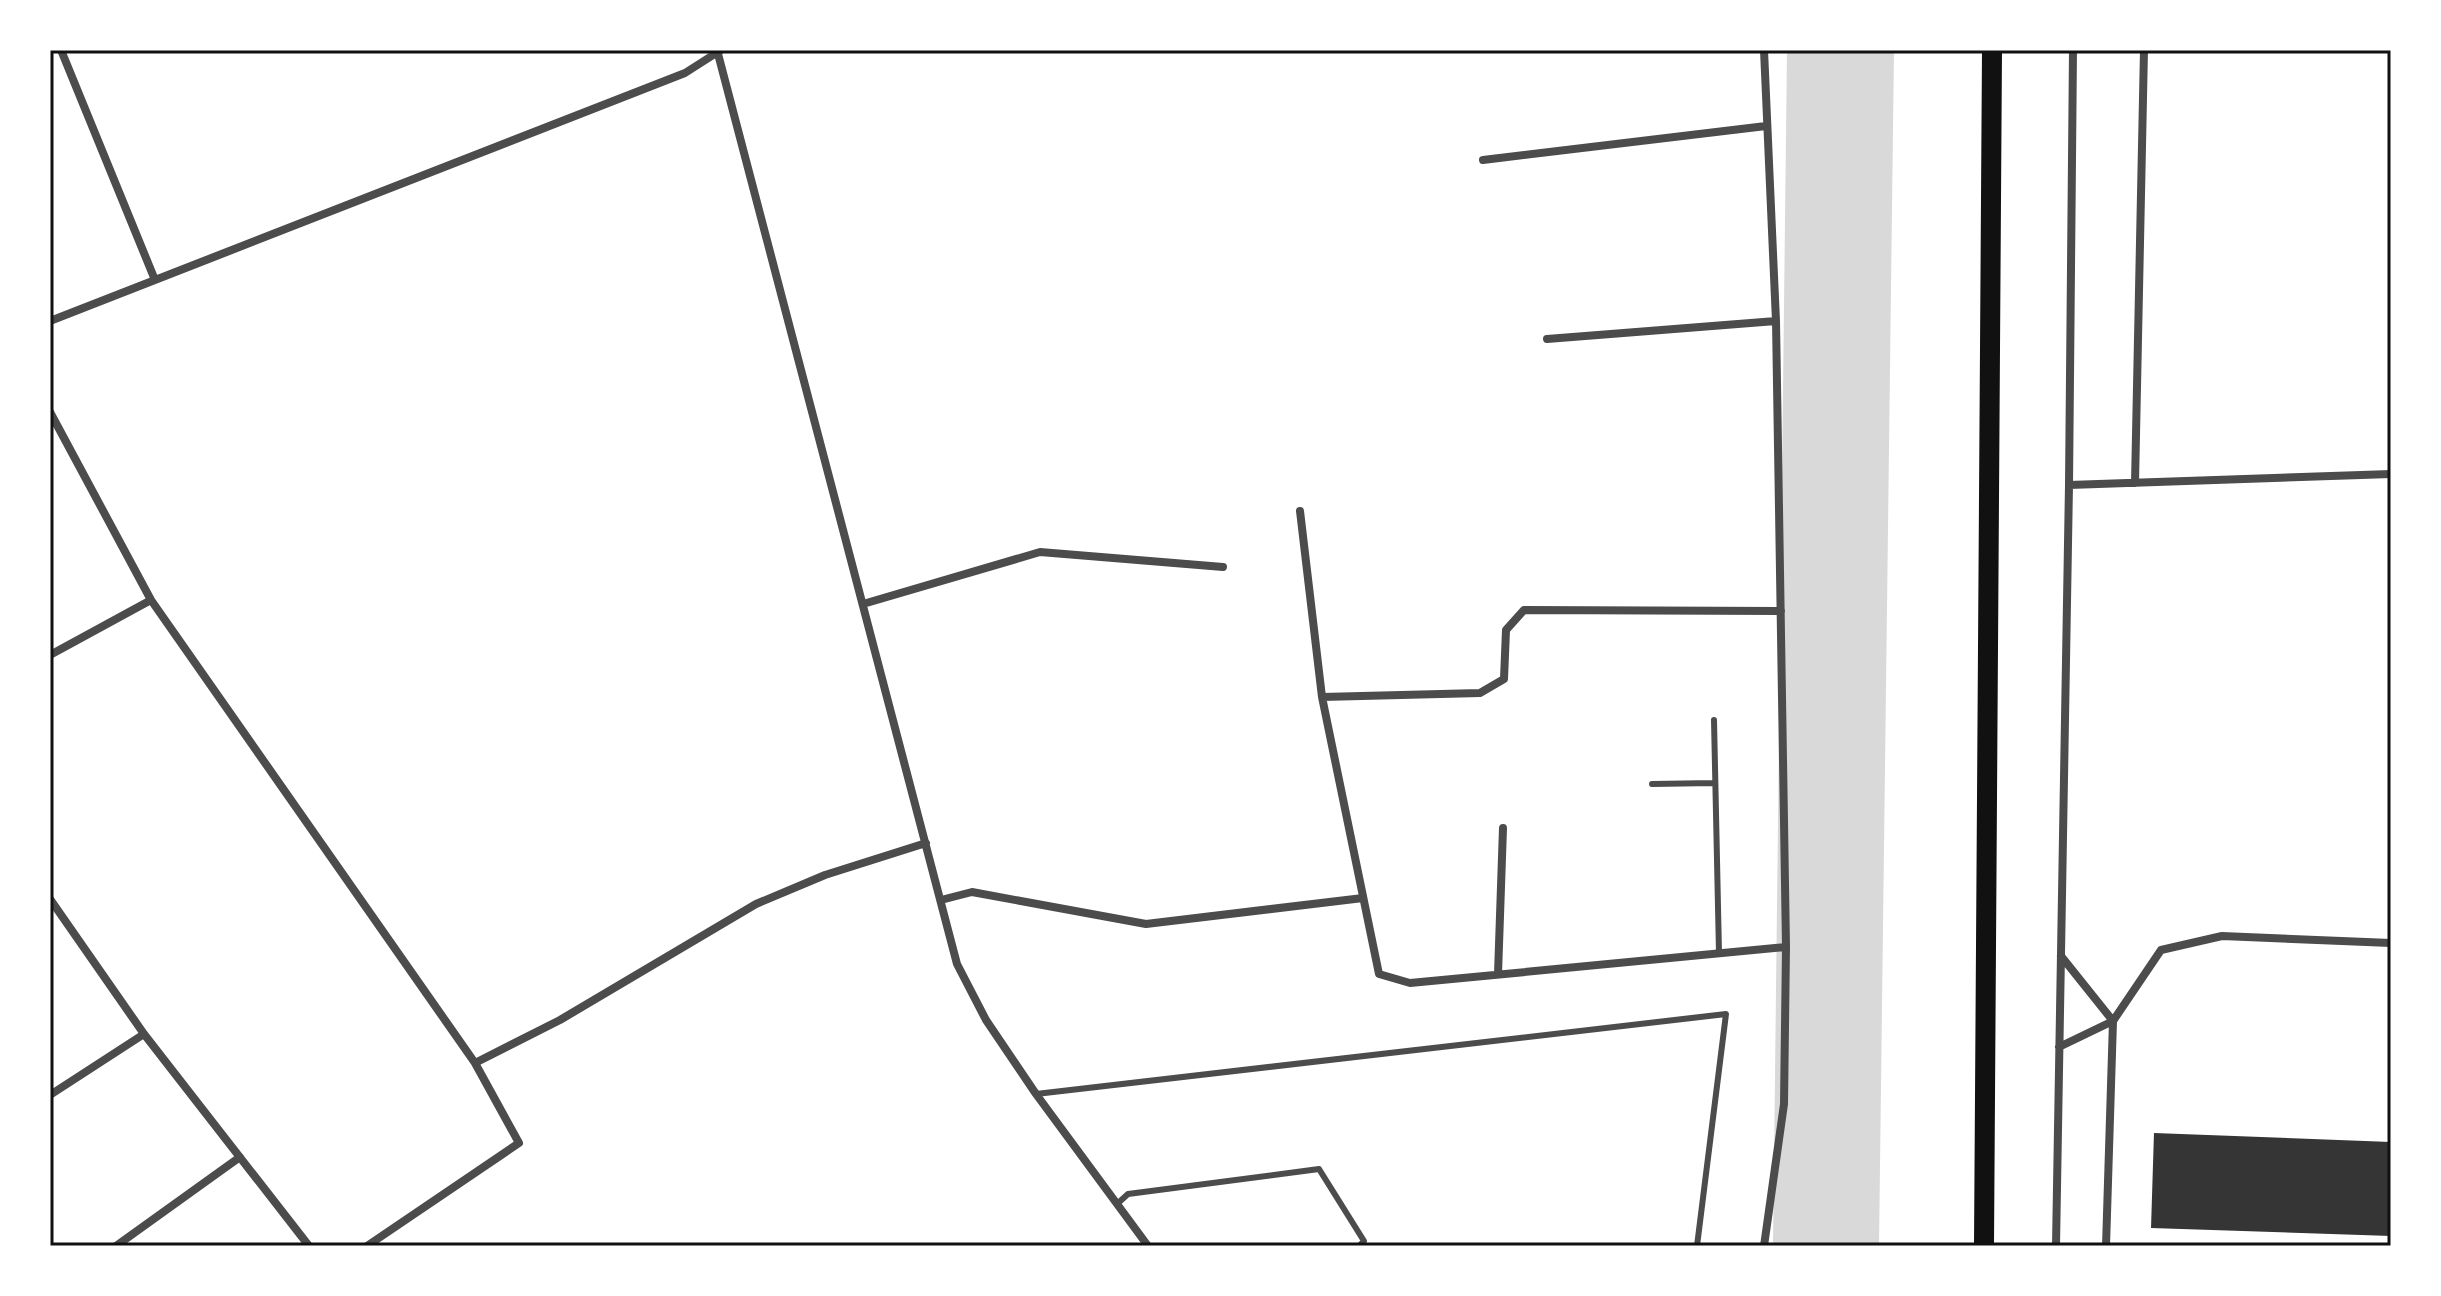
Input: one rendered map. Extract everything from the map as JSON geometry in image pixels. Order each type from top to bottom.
[{"type":"main road","points":[[1984,1246],[1992,50]]},
{"type":"street","points":[[61,50],[155,280]]},
{"type":"street","points":[[1764,50],[1776,321],[1786,947],[1784,1104],[1764,1246]]},
{"type":"street","points":[[2056,1246],[2073,50]]},
{"type":"street","points":[[2135,483],[2144,50]]},
{"type":"street","points":[[50,321],[685,73],[719,51],[957,964],[986,1020],[1036,1094],[1148,1246]]},
{"type":"street","points":[[1483,160],[1766,126]]},
{"type":"street","points":[[1547,339],[1776,321]]},
{"type":"street","points":[[50,412],[151,600],[475,1063],[519,1143],[367,1246]]},
{"type":"street","points":[[2069,485],[2391,474]]},
{"type":"street","points":[[1300,511],[1322,697],[1379,974],[1410,983],[1786,947]]},
{"type":"street","points":[[863,604],[1040,552],[1223,567]]},
{"type":"street","points":[[50,655],[151,600]]},
{"type":"street","points":[[1322,697],[1480,693],[1504,679],[1506,630],[1524,610],[1781,611]]},
{"type":"street","points":[[1498,974],[1503,828]]},
{"type":"street","points":[[475,1063],[560,1020],[756,904],[825,875],[926,843]]},
{"type":"street","points":[[941,900],[972,892],[1146,924],[1363,898]]},
{"type":"street","points":[[50,899],[144,1034],[309,1246]]},
{"type":"street","points":[[2059,1047],[2113,1021],[2161,950],[2222,936],[2391,943]]},
{"type":"street","points":[[2061,955],[2113,1021],[2106,1246]]},
{"type":"street","points":[[50,1095],[144,1034]]},
{"type":"street","points":[[116,1246],[240,1157]]},
{"type":"lane","points":[[1714,720],[1719,953]]},
{"type":"lane","points":[[1652,784],[1714,783]]},
{"type":"lane","points":[[1036,1094],[1726,1014],[1697,1246]]},
{"type":"lane","points":[[1117,1204],[1128,1194],[1319,1169],[1364,1241],[1359,1246]]},
{"type":"shaded area","points":[[1787,50],[1894,50],[1879,1246],[1773,1246]]},
{"type":"building","points":[[2154,1133],[2391,1142],[2391,1236],[2151,1228]]}]
